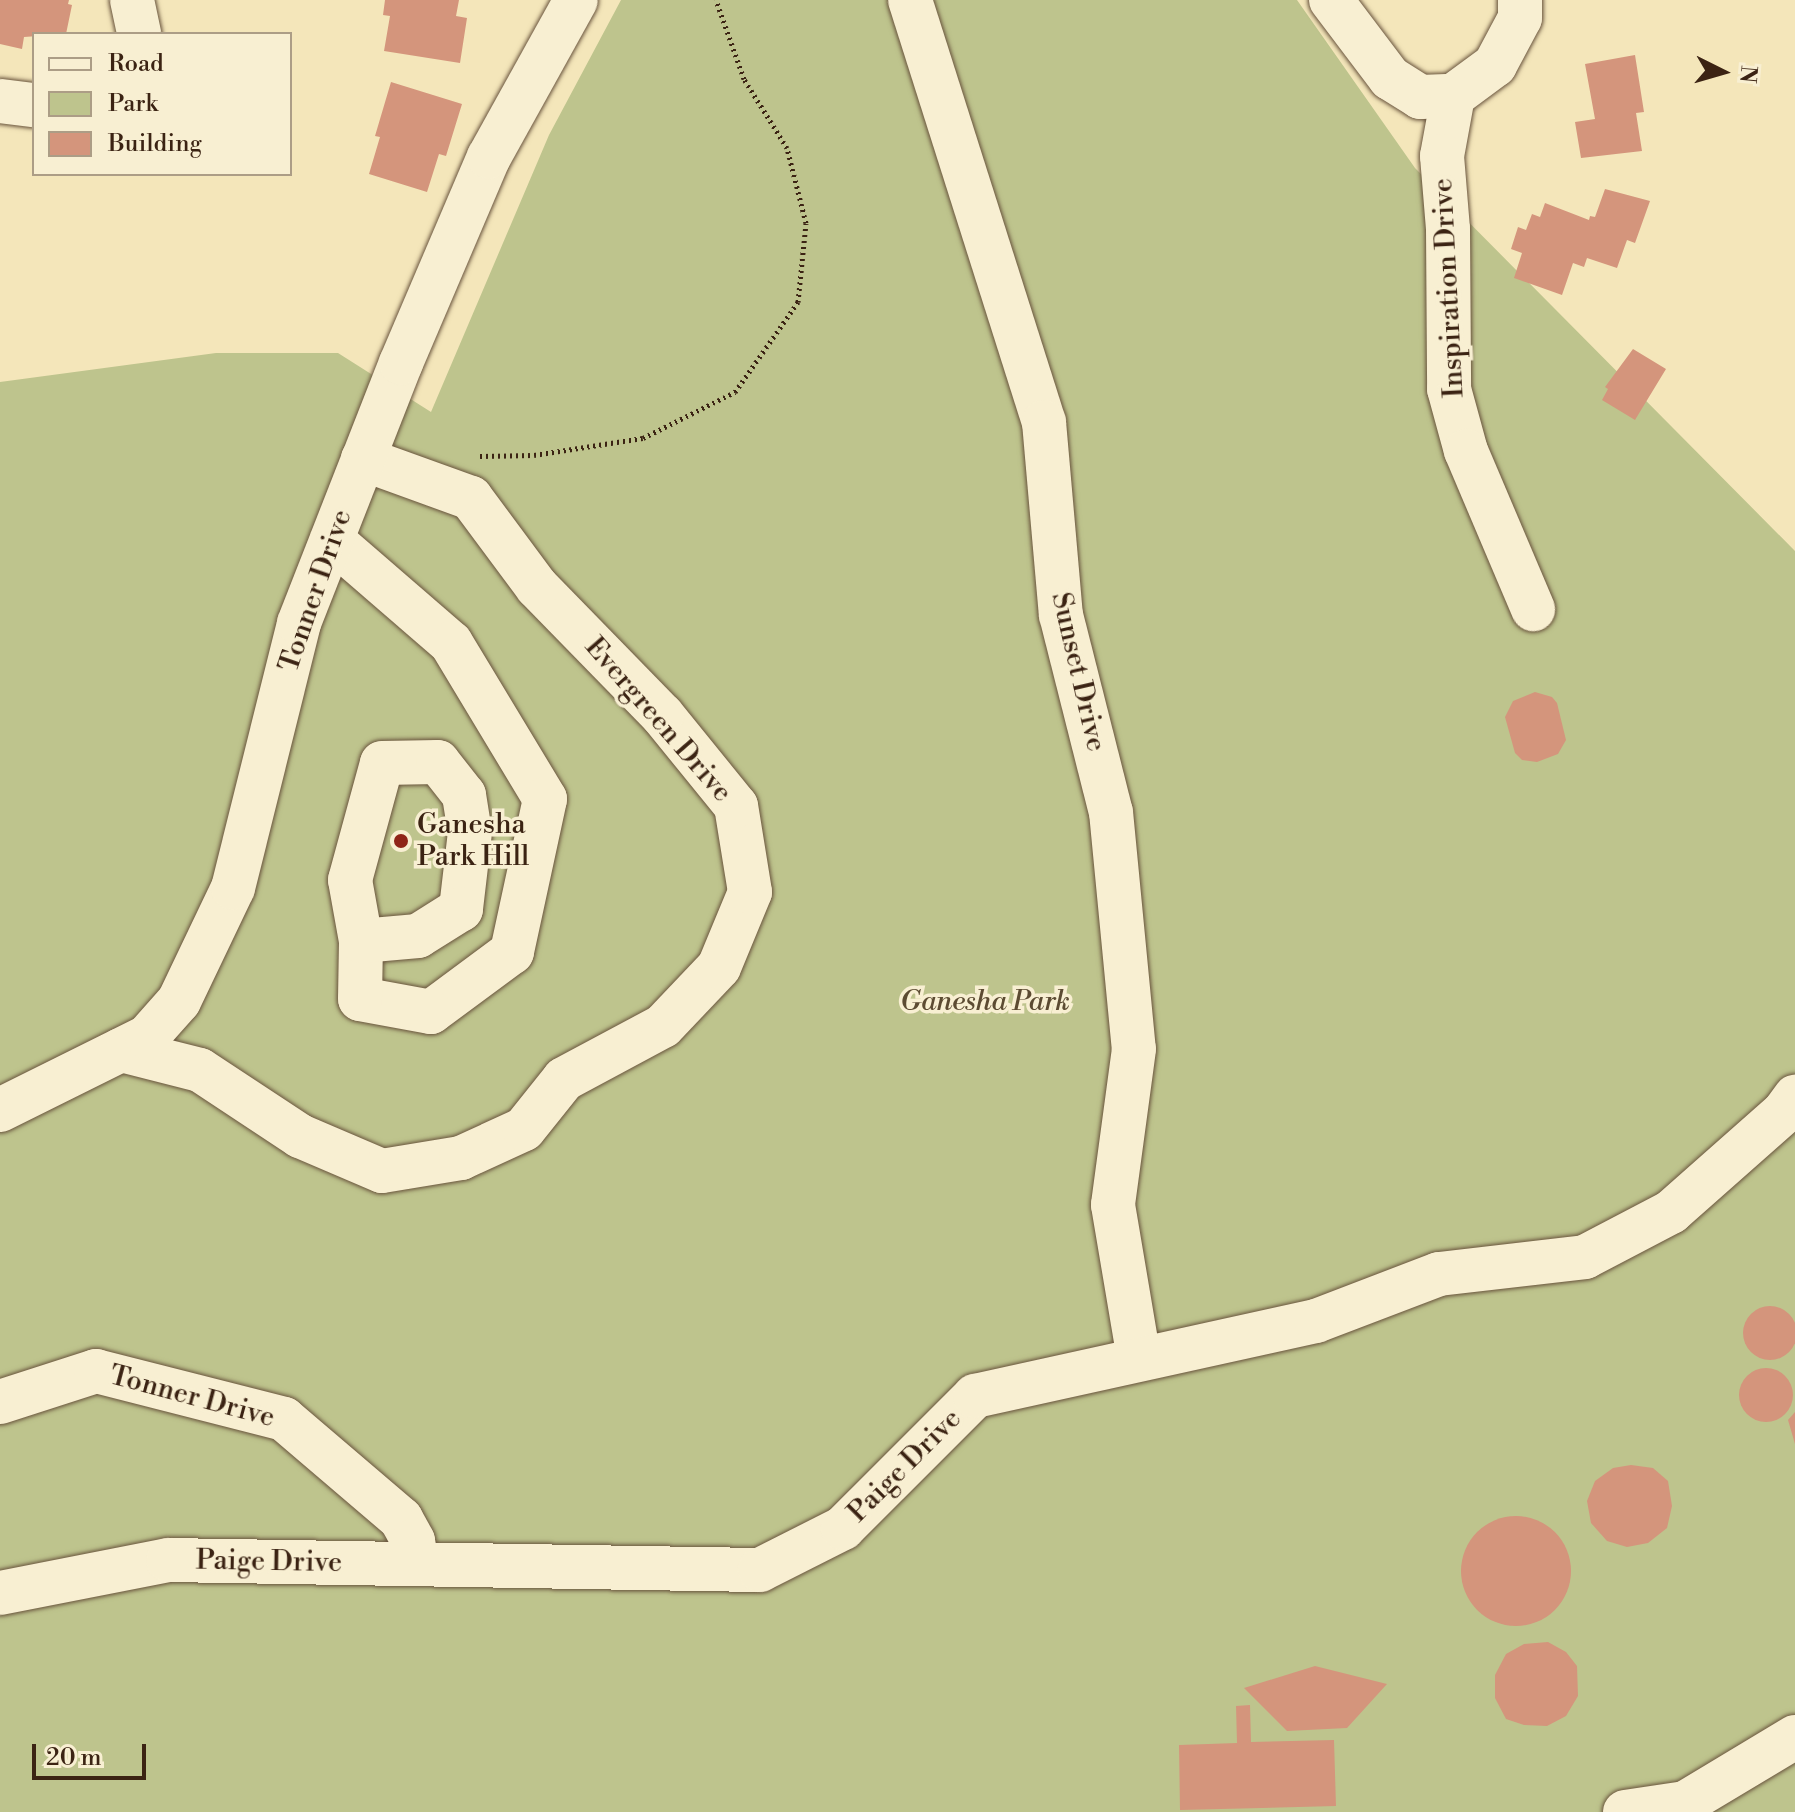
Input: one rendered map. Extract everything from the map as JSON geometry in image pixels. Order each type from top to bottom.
[{"type":"street","points":[[132,0],[139,32]]},
{"type":"street","name":"Tonner Drive","points":[[0,1110],[147,1037],[179,1001],[233,888],[299,623],[363,459],[489,157],[576,0]]},
{"type":"street","name":"Sunset Drive","points":[[910,0],[1044,422],[1061,615],[1111,812],[1134,1049],[1113,1205],[1139,1359]]},
{"type":"street","points":[[1331,0],[1390,78],[1420,97],[1453,96],[1495,65],[1520,18],[1520,0]]},
{"type":"street","name":"Inspiration Drive","points":[[1453,96],[1442,156],[1448,229],[1449,389],[1466,451],[1533,609]]},
{"type":"street","points":[[0,101],[32,105]]},
{"type":"street","name":"Evergreen Drive","points":[[121,1050],[200,1070],[300,1136],[382,1171],[461,1158],[524,1129],[564,1079],[663,1026],[719,967],[750,892],[736,806],[662,715],[537,587],[471,498],[363,459]]},
{"type":"street","points":[[332,540],[451,643],[545,799],[512,952],[431,1012],[360,999],[361,941]]},
{"type":"street","name":"Paige Drive","points":[[0,1593],[168,1560],[760,1570],[843,1528],[975,1396],[1316,1321],[1439,1274],[1585,1257],[1671,1212],[1784,1112],[1795,1097]]},
{"type":"street","name":"Tonner Drive","points":[[0,1402],[96,1371],[284,1419],[401,1519],[413,1541],[417,1564]]},
{"type":"street","points":[[1625,1812],[1685,1803],[1795,1737]]},
{"type":"path","points":[[472,456],[534,455],[643,438],[735,392],[798,302],[806,223],[787,148],[744,79],[716,0]]},
{"type":"green space","name":"Ganesha Park","points":[[621,0],[1297,0],[1415,168],[1795,551],[1795,1812],[0,1812],[0,382],[216,353],[338,353],[431,412],[549,135]]},
{"type":"building","points":[[0,0],[69,0],[68,4],[72,5],[66,32],[32,32],[32,36],[24,37],[22,49],[0,44]]},
{"type":"building","points":[[385,0],[459,0],[456,16],[467,18],[460,63],[384,51],[390,16],[383,15]]},
{"type":"building","points":[[1635,55],[1644,112],[1636,113],[1642,151],[1581,158],[1575,122],[1595,119],[1585,64]]},
{"type":"building","points":[[391,82],[462,104],[446,156],[439,154],[427,192],[369,174],[380,137],[375,136]]},
{"type":"building","points":[[1605,189],[1650,201],[1635,243],[1627,240],[1617,268],[1587,258],[1584,267],[1573,263],[1562,295],[1514,278],[1522,253],[1511,249],[1518,227],[1526,230],[1532,214],[1540,217],[1545,203],[1589,220],[1590,216],[1595,217]]},
{"type":"building","points":[[1633,349],[1666,369],[1635,420],[1602,400],[1608,389],[1605,387]]},
{"type":"building","points":[[1535,692],[1552,697],[1557,703],[1566,740],[1558,754],[1537,762],[1522,760],[1515,753],[1505,717],[1513,701]]},
{"type":"building","points":[[1760,1308],[1780,1308],[1795,1323],[1795,1343],[1780,1358],[1760,1358],[1745,1343],[1745,1323]]},
{"type":"building","points":[[1766,1368],[1777,1370],[1785,1376],[1791,1384],[1791,1406],[1785,1414],[1777,1420],[1766,1422],[1755,1420],[1747,1414],[1741,1406],[1739,1395],[1741,1384],[1747,1376],[1755,1370]]},
{"type":"building","points":[[1795,1412],[1795,1444],[1788,1420]]},
{"type":"building","points":[[1631,1465],[1653,1468],[1668,1481],[1672,1506],[1667,1528],[1648,1543],[1627,1547],[1607,1541],[1591,1523],[1587,1501],[1595,1481],[1613,1468]]},
{"type":"building","points":[[1516,1516],[1537,1520],[1555,1532],[1567,1550],[1571,1571],[1567,1592],[1555,1610],[1537,1622],[1516,1626],[1495,1622],[1477,1610],[1465,1592],[1461,1571],[1465,1550],[1477,1532],[1495,1520]]},
{"type":"building","points":[[1548,1642],[1566,1652],[1577,1666],[1578,1696],[1566,1716],[1547,1726],[1524,1725],[1506,1719],[1495,1698],[1495,1675],[1506,1654],[1524,1644]]},
{"type":"building","points":[[1315,1666],[1387,1684],[1347,1728],[1287,1731],[1244,1688]]},
{"type":"building","points":[[1250,1705],[1251,1742],[1334,1740],[1336,1806],[1180,1810],[1179,1745],[1237,1743],[1236,1706]]},
{"type":"place","name":"Ganesha Park Hill","points":[[401,841]]}]
